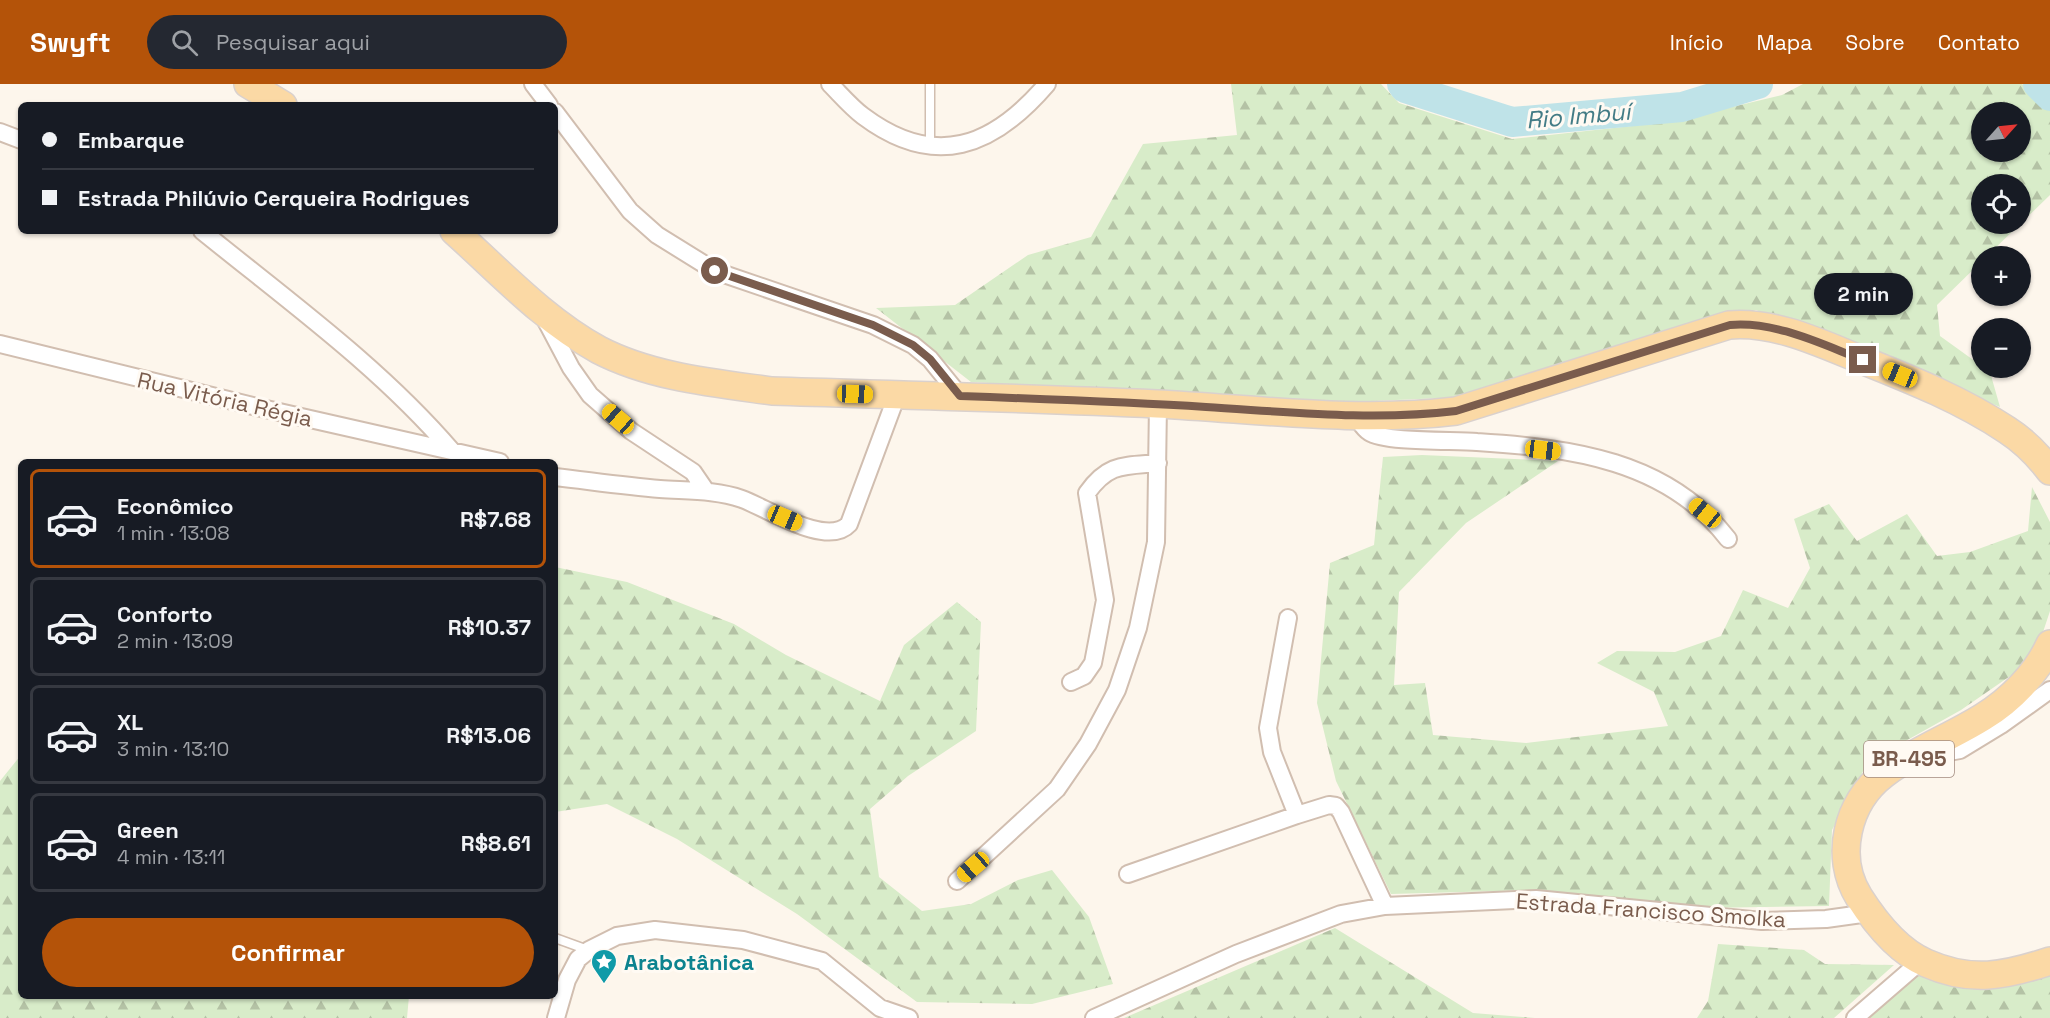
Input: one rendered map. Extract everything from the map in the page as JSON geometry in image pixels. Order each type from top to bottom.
[{"type":"main road","points":[[248,84],[278,102]]},
{"type":"main road","points":[[457,234],[539,309],[599,350],[650,370],[772,391],[1158,404],[1357,418],[1456,411],[1730,325],[1750,323],[1826,345],[1963,404],[2008,430],[2034,452],[2050,471]]},
{"type":"main road","name":"BR-495","points":[[2050,644],[2023,685],[1993,710],[1883,775],[1864,796],[1847,827],[1845,846],[1848,870],[1856,892],[1869,913],[1885,931],[1921,961],[1966,976],[2012,974],[2050,961]]},
{"type":"street","points":[[533,84],[547,102]]},
{"type":"street","points":[[830,84],[863,116],[907,141],[947,146],[977,141],[1012,120],[1047,84]]},
{"type":"street","points":[[558,116],[630,211],[657,235],[715,271],[873,325],[913,345],[930,359],[960,396]]},
{"type":"street","points":[[0,132],[18,139]]},
{"type":"street","points":[[206,234],[390,387],[428,423],[452,451]]},
{"type":"street","points":[[539,309],[571,368],[590,395],[631,431],[693,472],[706,491]]},
{"type":"street","name":"Rua Vitória Régia","points":[[0,344],[257,407],[487,459]]},
{"type":"street","points":[[558,477],[660,489],[706,491],[742,499],[809,529],[834,532],[843,530],[849,524],[897,395]]},
{"type":"street","points":[[957,880],[1058,789],[1088,744],[1117,690],[1138,628],[1156,542],[1158,404]]},
{"type":"street","points":[[1357,418],[1369,432],[1392,438],[1479,442],[1562,452],[1585,455],[1641,470],[1671,487],[1695,505],[1715,522],[1728,539]]},
{"type":"street","points":[[1071,682],[1084,676],[1093,663],[1105,600],[1087,493],[1099,476],[1117,466],[1158,463]]},
{"type":"street","points":[[1288,618],[1268,728],[1272,753],[1297,815]]},
{"type":"street","points":[[1911,758],[1960,750],[2001,725],[2050,690]]},
{"type":"street","points":[[1128,874],[1329,805],[1336,806],[1341,812],[1385,906]]},
{"type":"street","name":"Estrada Francisco Smolka","points":[[1094,1018],[1246,950],[1341,914],[1385,906],[1536,899],[1762,921],[1826,919],[1869,913]]},
{"type":"street","points":[[556,1018],[567,980],[578,959],[589,950],[617,936],[655,930],[754,942],[822,961],[880,1008],[909,1018]]},
{"type":"street","points":[[1855,1018],[1921,961]]},
{"type":"lane","points":[[930,84],[930,145]]},
{"type":"lane","points":[[558,939],[589,950]]},
{"type":"green space","points":[[1231,84],[1381,84],[1399,103],[1512,139],[1669,122],[1782,95],[1803,84],[2022,84],[2050,108],[2050,195],[2031,213],[2031,174],[1971,174],[1971,234],[2010,234],[1997,246],[1971,246],[1971,272],[1937,305],[1940,336],[1971,358],[1971,378],[1992,378],[2000,407],[1756,310],[1465,397],[1350,402],[971,382],[876,308],[955,305],[1028,255],[1091,237],[1143,144],[1237,135]]},
{"type":"green space","points":[[1422,455],[1558,461],[1466,523],[1399,592],[1394,685],[1425,683],[1433,735],[1526,743],[1668,726],[1654,692],[1597,663],[1617,651],[1675,652],[1721,636],[1743,590],[1788,608],[1810,568],[1794,519],[1829,504],[1857,541],[1907,514],[1937,556],[1970,552],[2028,531],[2032,487],[2050,522],[2050,611],[2042,635],[2016,672],[1961,710],[1868,762],[1832,830],[1829,906],[1702,908],[1539,890],[1391,894],[1336,781],[1317,703],[1330,563],[1374,545],[1383,457]]},
{"type":"green space","points":[[558,568],[627,582],[734,624],[786,655],[880,701],[904,645],[957,602],[981,622],[976,731],[908,776],[870,809],[879,877],[922,911],[971,904],[1018,880],[1052,870],[1089,917],[1113,984],[1032,1004],[917,1002],[797,914],[677,839],[607,804],[558,812]]},
{"type":"green space","points":[[18,759],[18,999],[409,999],[407,1018],[0,1018],[0,781]]},
{"type":"green space","points":[[1335,928],[1473,1013],[1535,1018],[1124,1018]]},
{"type":"green space","points":[[1718,944],[1804,950],[1825,964],[1894,965],[1834,1018],[1697,1018],[1708,1001]]},
{"type":"green space","points":[[2050,969],[2050,1018],[1869,1018],[1923,971]]},
{"type":"waterway","name":"Rio Imbuí","points":[[1402,84],[1405,88],[1512,122],[1682,107],[1758,84]]},
{"type":"waterway","name":"Rio Imbuí","points":[[2038,84],[2050,96]]},
{"type":"place","name":"Arabotânica","points":[[604,985]]},
{"type":"route","points":[[715,271],[873,325],[913,345],[930,359],[960,396],[1158,404],[1357,418],[1419,416],[1456,411],[1730,325],[1750,323],[1802,337],[1863,360]]}]
